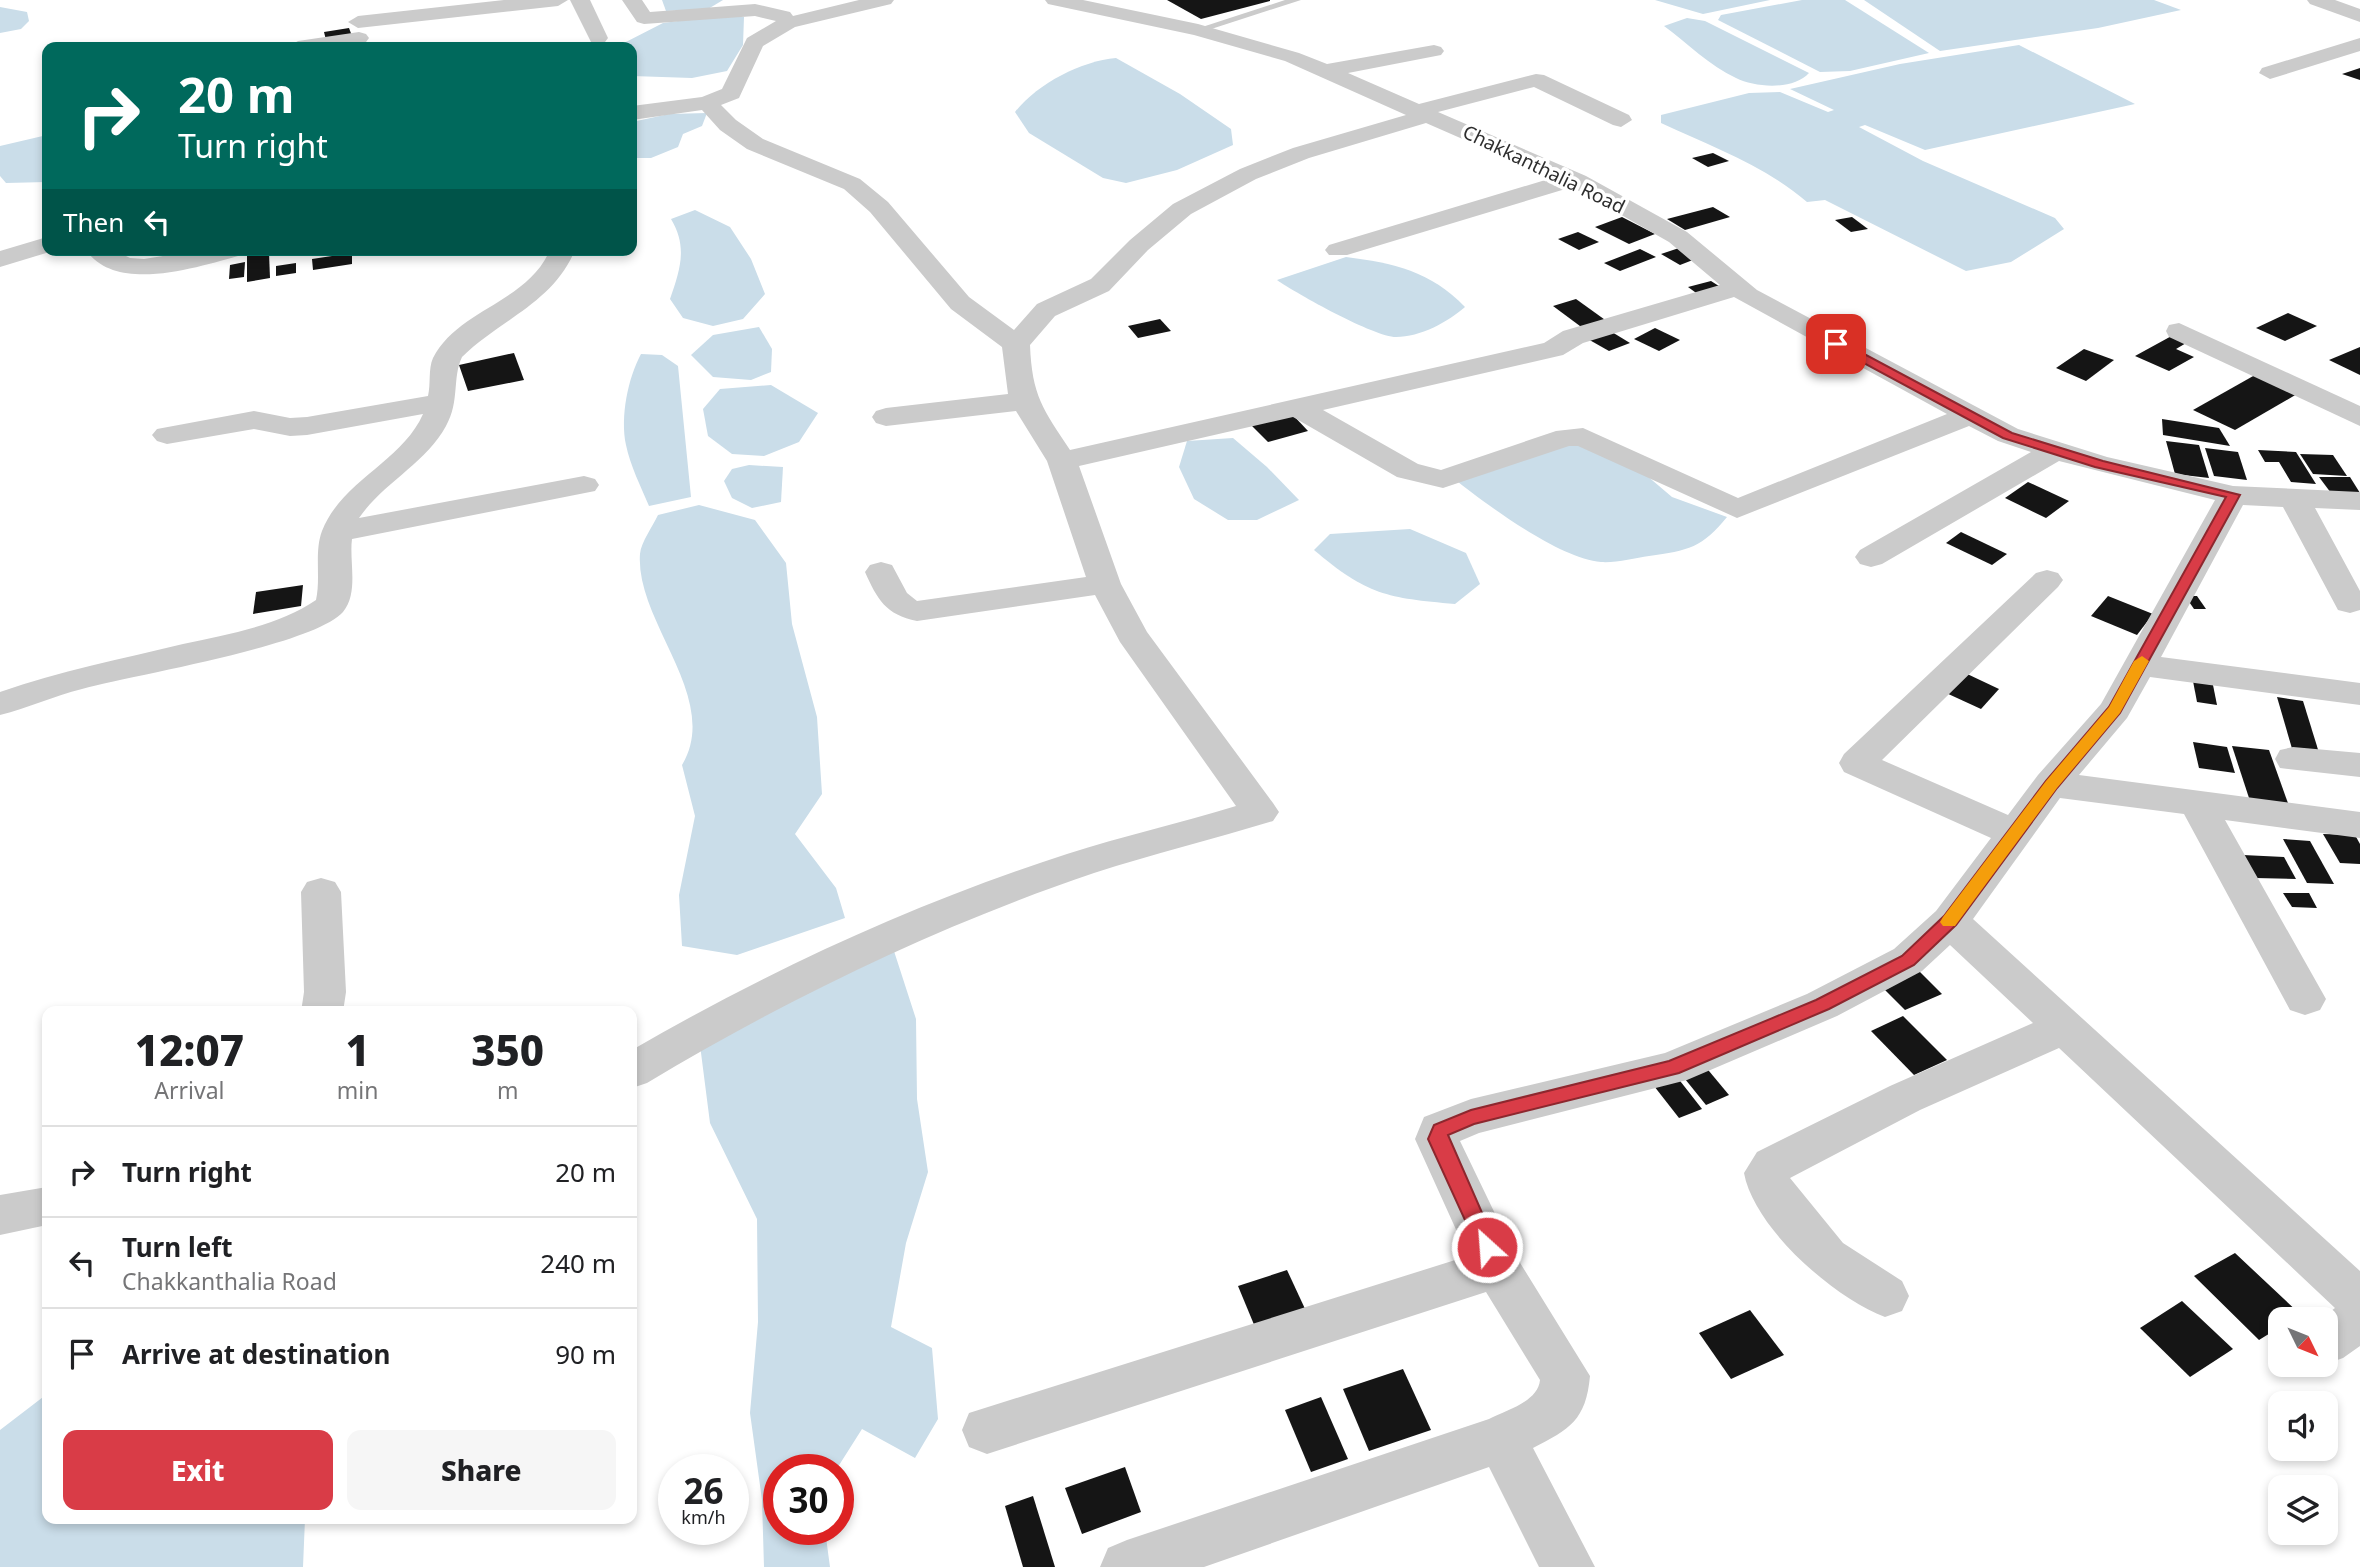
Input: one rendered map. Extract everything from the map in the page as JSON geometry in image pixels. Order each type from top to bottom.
[{"type":"street","points":[[359,36],[362,0]]},
{"type":"street","points":[[326,42],[558,0]]},
{"type":"street","points":[[580,0],[598,38]]},
{"type":"street","points":[[632,0],[644,18],[755,10],[783,16],[788,23]]},
{"type":"street","points":[[637,112],[707,103],[731,93],[754,42],[788,23],[884,0]]},
{"type":"street","name":"Chakkanthalia Road","points":[[1055,0],[1198,30],[1292,57],[1574,179],[1678,237],[1748,296],[2008,435],[2099,464],[2233,495],[2360,501]]},
{"type":"street","points":[[2317,0],[2360,16]]},
{"type":"street","points":[[2270,73],[2360,44]]},
{"type":"street","points":[[1325,71],[1434,51]]},
{"type":"street","points":[[2336,52],[2360,61]]},
{"type":"street","points":[[637,1068],[719,1018],[978,900],[1058,871],[1260,812],[1132,635],[1104,584],[1062,461],[1024,401],[1017,368],[1016,344],[1046,310],[1100,285],[1139,245],[1182,209],[1248,174],[1301,153],[1536,79],[1620,120]]},
{"type":"street","points":[[707,103],[728,125],[755,144],[824,170],[852,184],[879,207],[960,303],[1016,344]]},
{"type":"street","points":[[1338,250],[1574,179]]},
{"type":"street","points":[[0,259],[42,246]]},
{"type":"street","points":[[105,256],[112,262],[146,266],[200,256]]},
{"type":"street","points":[[0,704],[73,680],[287,629],[330,606],[335,594],[334,554],[337,532],[357,501],[426,434],[440,402],[444,385],[442,366],[452,351],[540,285],[558,268],[562,256]]},
{"type":"street","points":[[1062,461],[1553,349],[1573,337],[1738,288]]},
{"type":"street","points":[[2179,331],[2360,417]]},
{"type":"street","points":[[886,417],[1024,401]]},
{"type":"street","points":[[167,435],[245,421],[267,421],[290,427],[307,426],[440,402]]},
{"type":"street","points":[[1294,406],[1408,471],[1427,477],[1443,479],[1566,437],[1583,437],[1737,509],[1970,415]]},
{"type":"street","points":[[1871,557],[2056,450]]},
{"type":"street","points":[[337,532],[584,485]]},
{"type":"street","points":[[1128,1567],[1501,1439],[1549,1414],[1563,1398],[1565,1377],[1497,1268],[1437,1139],[1440,1130],[1471,1117],[1672,1068],[1822,1004],[1908,960],[1950,920],[2051,784],[2115,710],[2233,495]]},
{"type":"street","points":[[2294,498],[2350,603]]},
{"type":"street","points":[[881,572],[897,604],[906,610],[917,611],[1104,584]]},
{"type":"street","points":[[2014,833],[1857,763],[2047,580]]},
{"type":"street","points":[[2139,665],[2360,694]]},
{"type":"street","points":[[2293,759],[2360,765]]},
{"type":"street","points":[[2051,784],[2360,825]]},
{"type":"street","points":[[2196,802],[2305,999]]},
{"type":"street","points":[[321,892],[325,992],[323,1006]]},
{"type":"street","points":[[1950,920],[2360,1301]]},
{"type":"street","points":[[1885,1296],[1854,1277],[1819,1249],[1770,1190],[1766,1172],[1773,1165],[1825,1136],[2066,1027]]},
{"type":"street","points":[[0,1215],[42,1207]]},
{"type":"street","points":[[986,1430],[1497,1268]]},
{"type":"street","points":[[2338,1334],[2360,1318]]},
{"type":"street","points":[[1501,1439],[1569,1567]]},
{"type":"lane","points":[[1198,30],[1296,0]]},
{"type":"water","points":[[662,0],[723,0],[708,9],[666,11]]},
{"type":"water","points":[[1655,0],[1770,0],[1703,14]]},
{"type":"water","points":[[1802,0],[1845,0],[1929,53],[1850,71],[1820,72],[1718,20],[1721,15]]},
{"type":"water","points":[[1864,0],[2154,0],[2181,10],[2098,28],[1940,51]]},
{"type":"water","points":[[0,7],[27,12],[29,21],[21,29],[0,33]]},
{"type":"water","points":[[708,17],[744,17],[743,45],[727,71],[692,78],[637,76],[637,42],[626,42],[663,23]]},
{"type":"water","points":[[1687,18],[1705,21],[1809,73],[1794,82],[1774,86],[1754,84],[1736,78],[1708,61],[1664,26]]},
{"type":"water","points":[[2019,45],[2135,104],[1925,150],[1865,125],[1859,127],[1923,161],[2055,218],[2064,229],[2011,262],[1966,271],[1825,200],[1807,202],[1755,167],[1661,123],[1661,115],[1749,93],[1780,92],[1828,112],[1834,110],[1790,89],[1900,64]]},
{"type":"water","points":[[1116,58],[1180,94],[1231,129],[1233,145],[1177,170],[1126,183],[1103,178],[1029,133],[1015,112],[1035,92],[1074,69]]},
{"type":"water","points":[[707,113],[702,126],[683,134],[678,147],[651,158],[637,158],[637,121],[669,114]]},
{"type":"water","points":[[42,136],[42,182],[6,183],[0,176],[0,146]]},
{"type":"water","points":[[695,210],[730,227],[751,259],[765,294],[743,319],[713,326],[683,318],[670,299],[681,259],[679,239],[671,219]]},
{"type":"water","points":[[1346,257],[1396,266],[1425,277],[1465,307],[1433,328],[1396,337],[1354,323],[1277,280]]},
{"type":"water","points":[[759,327],[772,349],[771,372],[751,380],[713,377],[691,355],[713,335]]},
{"type":"water","points":[[641,354],[662,355],[678,366],[691,497],[649,506],[630,460],[624,434],[626,398]]},
{"type":"water","points":[[771,385],[818,413],[799,442],[764,456],[732,454],[708,436],[703,409],[720,389]]},
{"type":"water","points":[[1233,438],[1267,467],[1299,500],[1257,520],[1228,520],[1194,499],[1179,467],[1187,441]]},
{"type":"water","points":[[1556,444],[1590,446],[1639,469],[1672,497],[1727,517],[1710,535],[1694,546],[1674,552],[1601,562],[1584,559],[1544,541],[1453,478]]},
{"type":"water","points":[[749,465],[783,467],[781,502],[752,508],[732,498],[724,481],[732,469]]},
{"type":"water","points":[[699,505],[755,520],[786,563],[792,624],[817,717],[822,794],[795,834],[836,888],[845,918],[737,955],[682,946],[679,895],[695,816],[682,765],[691,739],[692,713],[685,687],[650,606],[642,580],[641,549],[658,515]]},
{"type":"water","points":[[1410,529],[1466,553],[1480,584],[1455,604],[1394,596],[1379,592],[1349,577],[1314,550],[1330,534]]},
{"type":"water","points":[[893,948],[916,1019],[917,1099],[928,1172],[906,1243],[891,1327],[932,1348],[938,1419],[915,1458],[862,1429],[846,1454],[763,1454],[763,1534],[762,1500],[750,1413],[758,1322],[757,1219],[710,1123],[700,1045]]},
{"type":"water","points":[[42,1398],[42,1524],[305,1524],[303,1567],[0,1567],[0,1430]]},
{"type":"water","points":[[763,1545],[827,1545],[830,1567],[764,1567]]},
{"type":"building","points":[[1167,0],[1270,0],[1270,1],[1201,19]]},
{"type":"building","points":[[349,28],[352,36],[326,40],[324,32]]},
{"type":"building","points":[[2360,68],[2360,80],[2342,74]]},
{"type":"building","points":[[1713,153],[1729,161],[1708,167],[1692,158]]},
{"type":"building","points":[[1713,207],[1730,217],[1685,230],[1667,219]]},
{"type":"building","points":[[1622,217],[1655,234],[1629,244],[1595,227]]},
{"type":"building","points":[[1852,217],[1868,229],[1851,232],[1835,220]]},
{"type":"building","points":[[1578,232],[1599,242],[1579,250],[1558,239]]},
{"type":"building","points":[[1679,248],[1698,258],[1680,265],[1661,254]]},
{"type":"building","points":[[1640,249],[1656,257],[1620,271],[1604,263]]},
{"type":"building","points":[[247,256],[269,256],[270,278],[247,282]]},
{"type":"building","points":[[352,256],[352,264],[313,270],[312,259]]},
{"type":"building","points":[[245,262],[244,277],[229,279],[230,265]]},
{"type":"building","points":[[296,263],[296,273],[276,276],[276,266]]},
{"type":"building","points":[[1711,281],[1722,288],[1699,295],[1688,287]]},
{"type":"building","points":[[1576,299],[1608,322],[1584,329],[1553,306]]},
{"type":"building","points":[[2288,313],[2317,326],[2285,341],[2256,328]]},
{"type":"building","points":[[1160,319],[1171,331],[1138,338],[1128,326]]},
{"type":"building","points":[[1655,328],[1680,340],[1659,351],[1634,339]]},
{"type":"building","points":[[1607,329],[1630,343],[1609,351],[1586,338]]},
{"type":"building","points":[[2177,333],[2193,339],[2176,349],[2194,357],[2169,371],[2135,356]]},
{"type":"building","points":[[2360,347],[2360,375],[2329,360]]},
{"type":"building","points":[[2084,349],[2114,360],[2086,381],[2056,368]]},
{"type":"building","points":[[514,353],[524,380],[468,391],[459,365]]},
{"type":"building","points":[[2255,375],[2297,394],[2235,430],[2193,410]]},
{"type":"building","points":[[1292,414],[1308,431],[1268,442],[1251,425]]},
{"type":"building","points":[[2162,419],[2219,428],[2230,446],[2163,435]]},
{"type":"building","points":[[2166,441],[2199,445],[2209,478],[2175,474]]},
{"type":"building","points":[[2205,448],[2238,452],[2247,480],[2214,476]]},
{"type":"building","points":[[2258,450],[2296,452],[2316,484],[2291,482],[2279,462],[2265,462]]},
{"type":"building","points":[[2300,454],[2333,455],[2347,476],[2313,474]]},
{"type":"building","points":[[2319,477],[2350,477],[2360,493],[2331,493]]},
{"type":"building","points":[[2028,482],[2069,501],[2046,518],[2005,498]]},
{"type":"building","points":[[1961,532],[2007,554],[1992,565],[1946,543]]},
{"type":"building","points":[[303,585],[301,606],[253,614],[256,592]]},
{"type":"building","points":[[2108,596],[2153,614],[2137,635],[2091,616]]},
{"type":"building","points":[[2185,596],[2197,596],[2206,609],[2194,609]]},
{"type":"building","points":[[1963,672],[1999,689],[1981,709],[1944,692]]},
{"type":"building","points":[[2193,681],[2213,685],[2217,705],[2197,702]]},
{"type":"building","points":[[2277,697],[2303,701],[2320,756],[2293,752]]},
{"type":"building","points":[[2193,742],[2227,747],[2235,773],[2199,768]]},
{"type":"building","points":[[2232,746],[2269,750],[2289,806],[2250,801]]},
{"type":"building","points":[[2323,834],[2355,835],[2360,844],[2360,864],[2340,863]]},
{"type":"building","points":[[2283,839],[2310,841],[2334,884],[2307,883]]},
{"type":"building","points":[[2243,855],[2284,857],[2296,879],[2255,878]]},
{"type":"building","points":[[2283,893],[2309,893],[2317,908],[2292,907]]},
{"type":"building","points":[[1913,965],[1942,994],[1905,1010],[1876,981]]},
{"type":"building","points":[[1903,1016],[1947,1060],[1914,1075],[1871,1031]]},
{"type":"building","points":[[1704,1065],[1729,1095],[1706,1105],[1681,1074]]},
{"type":"building","points":[[1677,1077],[1702,1109],[1679,1118],[1654,1086]]},
{"type":"building","points":[[2235,1253],[2292,1307],[2268,1307],[2268,1334],[2259,1340],[2194,1276]]},
{"type":"building","points":[[1287,1270],[1306,1311],[1255,1327],[1238,1286]]},
{"type":"building","points":[[2182,1301],[2233,1349],[2190,1377],[2140,1328]]},
{"type":"building","points":[[1750,1310],[1784,1355],[1731,1379],[1699,1333]]},
{"type":"building","points":[[1403,1369],[1431,1430],[1369,1451],[1343,1389]]},
{"type":"building","points":[[1321,1397],[1348,1459],[1311,1472],[1285,1410]]},
{"type":"building","points":[[1125,1467],[1141,1512],[1082,1534],[1065,1488]]},
{"type":"building","points":[[1033,1496],[1055,1567],[1023,1567],[1005,1506]]},
{"type":"slow traffic","points":[[1949,922],[2051,784],[2115,710],[2142,661]]},
{"type":"route","points":[[1487,1247],[1437,1139],[1440,1130],[1471,1117],[1672,1068],[1822,1004],[1908,960],[1950,920],[2051,784],[2115,710],[2233,495],[2099,464],[2008,435],[1836,344]]}]
